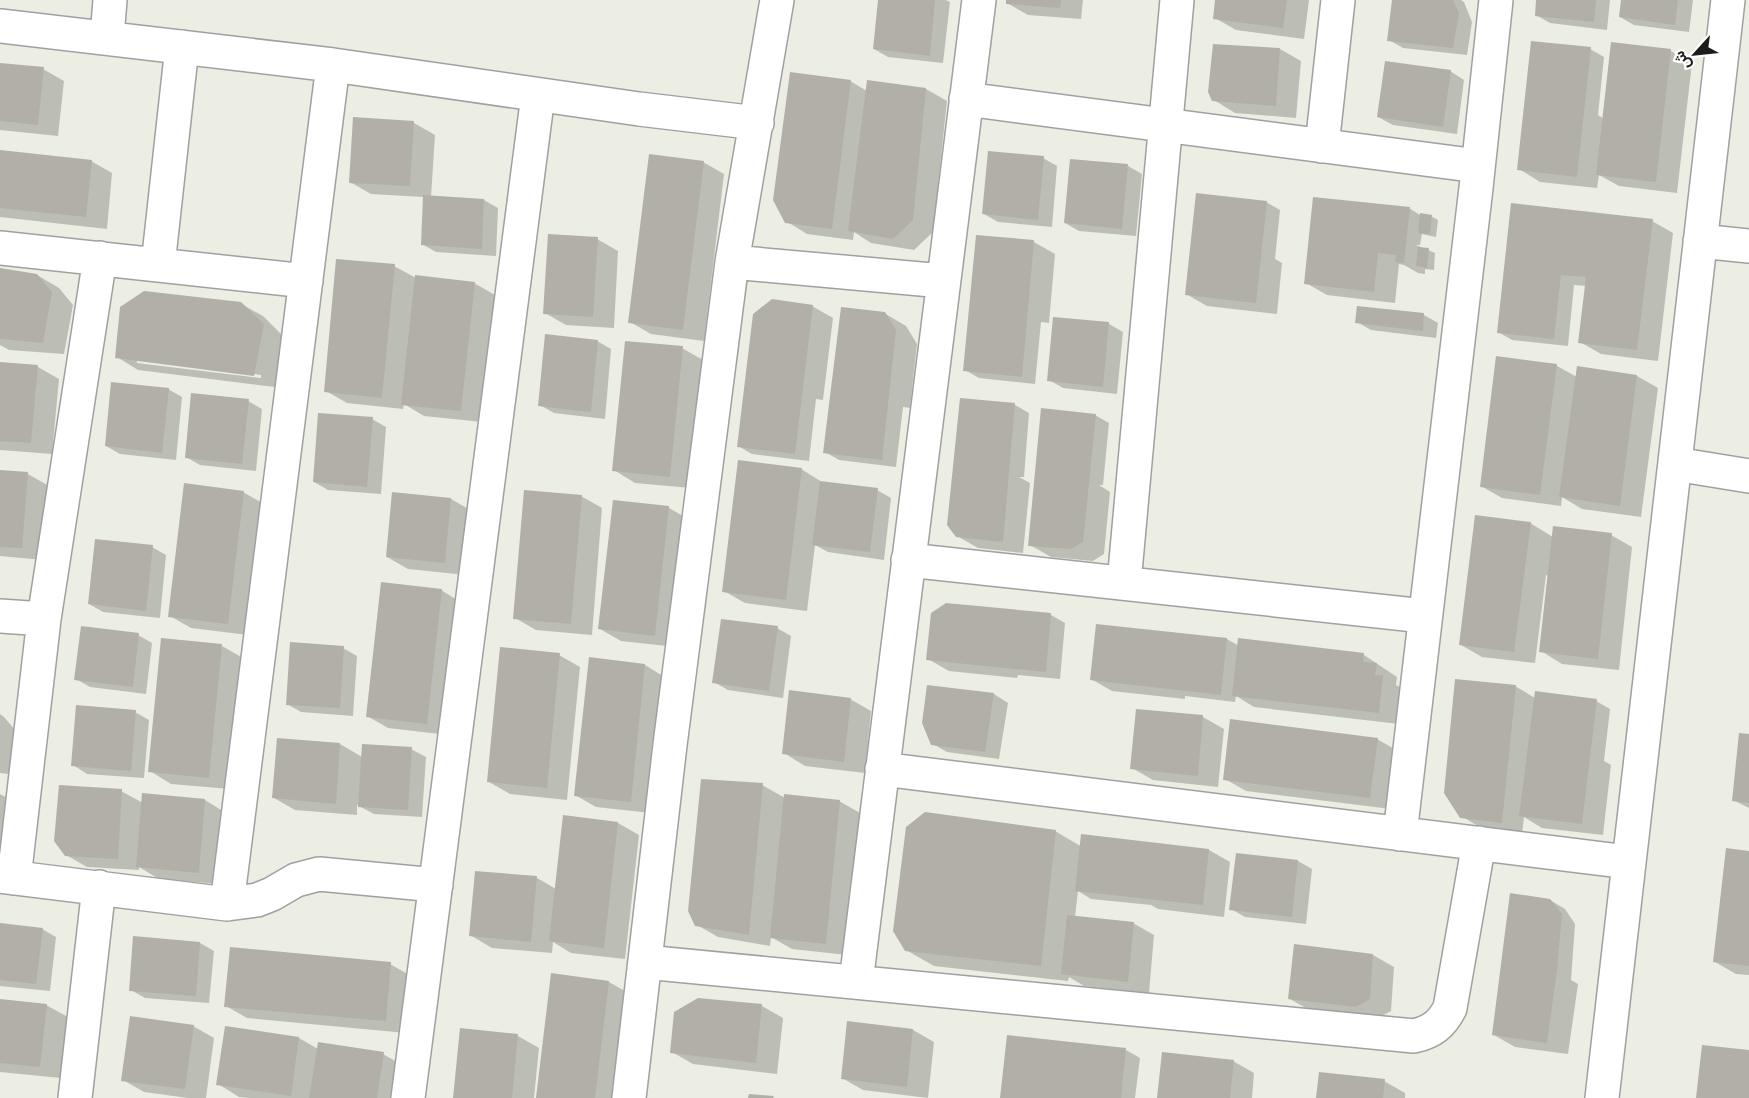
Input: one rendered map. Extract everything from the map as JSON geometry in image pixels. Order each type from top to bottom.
[{"type":"street","points":[[106,38],[110,0]]},
{"type":"street","points":[[629,1098],[670,745],[732,262],[777,0]]},
{"type":"street","points":[[856,982],[978,0]]},
{"type":"street","points":[[1124,583],[1178,0]]},
{"type":"street","points":[[1322,146],[1338,0]]},
{"type":"street","points":[[1400,834],[1496,0]]},
{"type":"street","points":[[1602,1098],[1728,0]]},
{"type":"street","points":[[0,26],[333,65],[538,95],[756,123]]},
{"type":"street","points":[[158,265],[182,46]]},
{"type":"street","points":[[227,904],[333,65]]},
{"type":"street","points":[[408,1098],[538,95]]},
{"type":"street","points":[[966,99],[1478,166]]},
{"type":"street","points":[[1700,241],[1749,246]]},
{"type":"street","points":[[0,248],[306,281]]},
{"type":"street","points":[[100,258],[7,877],[227,904],[258,900],[296,880],[319,874],[436,885]]},
{"type":"street","points":[[732,262],[943,281]]},
{"type":"street","points":[[1675,464],[1749,476]]},
{"type":"street","points":[[908,560],[1425,616]]},
{"type":"street","points":[[0,616],[44,619]]},
{"type":"street","points":[[882,769],[1628,862]]},
{"type":"street","points":[[645,962],[1414,1036],[1436,1028],[1445,1019],[1450,1008],[1479,843]]},
{"type":"street","points":[[75,1098],[99,887]]},
{"type":"building","points":[[878,0],[935,0],[930,56],[873,49]]},
{"type":"building","points":[[1006,0],[1061,0],[1060,8],[1006,4]]},
{"type":"building","points":[[1215,0],[1287,0],[1283,28],[1213,19]]},
{"type":"building","points":[[1392,0],[1453,0],[1459,13],[1453,48],[1387,41]]},
{"type":"building","points":[[1536,0],[1596,0],[1594,22],[1535,16]]},
{"type":"building","points":[[1621,0],[1678,0],[1675,25],[1619,17]]},
{"type":"building","points":[[1531,41],[1591,47],[1577,177],[1517,170]]},
{"type":"building","points":[[1611,42],[1671,49],[1656,182],[1596,175]]},
{"type":"building","points":[[1213,44],[1280,48],[1276,106],[1212,101],[1208,92]]},
{"type":"building","points":[[1385,61],[1451,70],[1443,127],[1377,117]]},
{"type":"building","points":[[0,63],[44,67],[38,125],[0,121]]},
{"type":"building","points":[[790,72],[851,80],[832,229],[785,223],[773,200]]},
{"type":"building","points":[[867,80],[926,88],[913,220],[893,239],[848,231]]},
{"type":"building","points":[[353,117],[414,121],[410,186],[349,183]]},
{"type":"building","points":[[0,150],[92,160],[86,217],[0,208]]},
{"type":"building","points":[[988,151],[1044,156],[1038,220],[982,214]]},
{"type":"building","points":[[649,154],[704,161],[683,330],[628,323]]},
{"type":"building","points":[[1070,159],[1128,164],[1122,229],[1064,223]]},
{"type":"building","points":[[1196,193],[1267,201],[1256,303],[1185,295]]},
{"type":"building","points":[[423,195],[484,199],[482,249],[421,245]]},
{"type":"building","points":[[1313,197],[1410,207],[1404,263],[1395,262],[1396,255],[1378,253],[1374,292],[1304,284]]},
{"type":"building","points":[[1511,203],[1653,219],[1637,350],[1578,343],[1586,277],[1561,275],[1554,339],[1497,333]]},
{"type":"building","points":[[1420,213],[1432,215],[1430,234],[1418,233]]},
{"type":"building","points":[[548,234],[598,237],[593,317],[543,314]]},
{"type":"building","points":[[976,235],[1034,240],[1022,377],[963,371]]},
{"type":"building","points":[[1418,247],[1429,248],[1427,268],[1416,266]]},
{"type":"building","points":[[336,259],[395,264],[382,398],[324,392]]},
{"type":"building","points":[[0,268],[37,274],[52,292],[43,343],[0,339]]},
{"type":"building","points":[[415,275],[475,282],[461,411],[401,405]]},
{"type":"building","points":[[144,291],[241,302],[264,324],[254,376],[115,358],[120,307]]},
{"type":"building","points":[[772,299],[813,305],[795,454],[737,447],[753,314]]},
{"type":"building","points":[[1357,306],[1424,313],[1423,331],[1355,323]]},
{"type":"building","points":[[841,307],[885,312],[896,330],[882,460],[823,453]]},
{"type":"building","points":[[1053,317],[1109,322],[1103,387],[1047,381]]},
{"type":"building","points":[[545,334],[598,340],[591,412],[538,406]]},
{"type":"building","points":[[625,341],[683,346],[670,477],[612,471]]},
{"type":"building","points":[[1496,356],[1557,364],[1540,495],[1480,487]]},
{"type":"building","points":[[0,362],[38,365],[31,443],[0,441]]},
{"type":"building","points":[[1577,366],[1637,375],[1620,506],[1559,497]]},
{"type":"building","points":[[111,382],[169,388],[162,453],[105,446]]},
{"type":"building","points":[[191,393],[249,399],[242,464],[185,458]]},
{"type":"building","points":[[960,398],[1015,403],[1003,542],[956,537],[947,525]]},
{"type":"building","points":[[1041,408],[1096,414],[1083,542],[1071,549],[1028,546]]},
{"type":"building","points":[[318,413],[373,417],[367,487],[313,482]]},
{"type":"building","points":[[738,460],[802,468],[786,600],[722,592]]},
{"type":"building","points":[[0,470],[28,472],[22,548],[0,547]]},
{"type":"building","points":[[820,481],[878,488],[870,552],[812,545]]},
{"type":"building","points":[[184,483],[244,491],[228,624],[168,617]]},
{"type":"building","points":[[524,490],[582,495],[571,624],[513,619]]},
{"type":"building","points":[[392,492],[451,498],[445,563],[386,557]]},
{"type":"building","points":[[613,500],[669,506],[655,636],[598,629]]},
{"type":"building","points":[[1475,515],[1531,522],[1514,652],[1459,645]]},
{"type":"building","points":[[1553,526],[1612,533],[1598,659],[1539,652]]},
{"type":"building","points":[[95,539],[153,545],[146,611],[88,604]]},
{"type":"building","points":[[381,582],[442,589],[427,724],[366,717]]},
{"type":"building","points":[[946,603],[1051,613],[1046,672],[926,660],[931,613]]},
{"type":"building","points":[[721,619],[778,626],[769,691],[712,683]]},
{"type":"building","points":[[1096,624],[1227,638],[1221,695],[1090,680]]},
{"type":"building","points":[[81,626],[139,633],[133,687],[74,680]]},
{"type":"building","points":[[161,638],[222,644],[209,778],[148,772]]},
{"type":"building","points":[[1238,638],[1364,653],[1363,662],[1377,663],[1375,675],[1383,675],[1379,713],[1232,696]]},
{"type":"building","points":[[290,642],[344,646],[340,708],[286,705]]},
{"type":"building","points":[[500,647],[560,653],[547,788],[487,782]]},
{"type":"building","points":[[589,657],[645,664],[631,802],[574,796]]},
{"type":"building","points":[[1455,679],[1516,685],[1502,823],[1460,818],[1444,793]]},
{"type":"building","points":[[927,685],[994,693],[985,752],[931,745],[922,723]]},
{"type":"building","points":[[789,690],[851,698],[844,762],[782,754]]},
{"type":"building","points":[[1535,691],[1597,699],[1582,824],[1519,816]]},
{"type":"building","points":[[76,705],[136,710],[131,771],[71,766]]},
{"type":"building","points":[[1136,709],[1203,715],[1198,776],[1130,769]]},
{"type":"building","points":[[1230,719],[1378,738],[1370,798],[1223,780]]},
{"type":"building","points":[[1739,733],[1749,734],[1749,803],[1732,801]]},
{"type":"building","points":[[277,738],[340,743],[336,804],[272,798]]},
{"type":"building","points":[[362,744],[412,747],[408,810],[358,807]]},
{"type":"building","points":[[701,779],[763,783],[749,935],[695,926],[688,911]]},
{"type":"building","points":[[59,785],[122,789],[118,859],[65,856],[54,841]]},
{"type":"building","points":[[142,793],[205,799],[199,873],[136,867]]},
{"type":"building","points":[[784,794],[840,800],[826,944],[770,938]]},
{"type":"building","points":[[925,812],[1056,830],[1041,966],[905,951],[893,931],[906,827]]},
{"type":"building","points":[[563,815],[618,822],[604,948],[549,941]]},
{"type":"building","points":[[1081,834],[1209,849],[1203,905],[1075,891]]},
{"type":"building","points":[[1726,848],[1749,851],[1749,966],[1713,962]]},
{"type":"building","points":[[1236,853],[1298,860],[1292,917],[1229,910]]},
{"type":"building","points":[[475,871],[537,876],[531,942],[469,936]]},
{"type":"building","points":[[1510,893],[1550,899],[1562,914],[1547,1043],[1492,1035]]},
{"type":"building","points":[[1067,915],[1134,922],[1128,982],[1061,974]]},
{"type":"building","points":[[0,923],[43,928],[36,984],[0,980]]},
{"type":"building","points":[[133,936],[200,942],[196,996],[129,991]]},
{"type":"building","points":[[1294,944],[1373,954],[1370,999],[1356,1007],[1288,999]]},
{"type":"building","points":[[230,947],[391,962],[386,1021],[224,1007]]},
{"type":"building","points":[[551,973],[609,981],[595,1098],[536,1098]]},
{"type":"building","points":[[698,998],[762,1004],[756,1063],[670,1053],[674,1012]]},
{"type":"building","points":[[0,999],[47,1004],[40,1067],[0,1063]]},
{"type":"building","points":[[130,1016],[194,1025],[185,1089],[121,1081]]},
{"type":"building","points":[[847,1021],[913,1029],[907,1087],[841,1079]]},
{"type":"building","points":[[225,1026],[299,1037],[291,1096],[216,1085]]},
{"type":"building","points":[[460,1028],[518,1034],[512,1098],[453,1098]]},
{"type":"building","points":[[1007,1035],[1126,1048],[1121,1098],[1000,1098]]},
{"type":"building","points":[[318,1042],[384,1052],[377,1098],[309,1098]]},
{"type":"building","points":[[1702,1045],[1749,1050],[1749,1098],[1696,1098]]},
{"type":"building","points":[[1162,1052],[1234,1060],[1230,1098],[1157,1098]]},
{"type":"building","points":[[1319,1072],[1385,1079],[1383,1098],[1316,1098]]},
{"type":"building","points":[[749,1094],[774,1096],[773,1098],[748,1098]]}]
